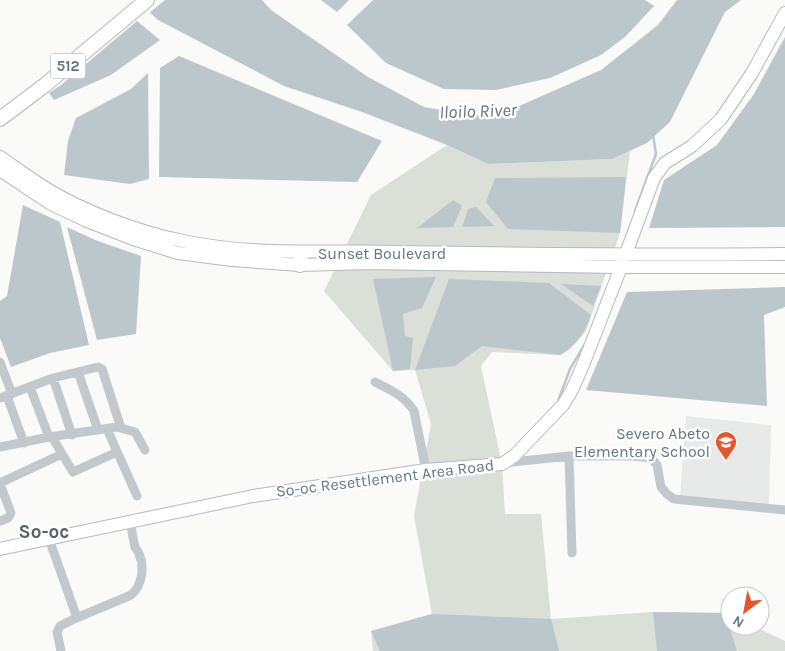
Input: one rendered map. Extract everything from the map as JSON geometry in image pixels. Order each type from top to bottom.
[{"type":"main road","name":"512","points":[[0,119],[45,85],[147,0]]},
{"type":"main road","name":"So-oc Resettlement Area Road","points":[[0,548],[253,496],[426,470],[502,464],[514,456],[563,405],[583,365],[654,178],[665,163],[692,146],[721,119],[752,73],[785,13]]},
{"type":"main road","name":"Sunset Boulevard","points":[[0,157],[48,190],[94,212],[140,229],[191,242],[300,259]]},
{"type":"main road","name":"Sunset Boulevard","points":[[0,170],[51,204],[87,221],[133,239],[178,253],[232,260],[300,259],[370,263],[623,262],[785,267]]},
{"type":"main road","name":"Sunset Boulevard","points":[[623,262],[785,254]]},
{"type":"street","points":[[0,362],[6,396],[24,443]]},
{"type":"street","points":[[6,396],[53,378],[98,367],[102,369],[119,418],[120,424],[117,428]]},
{"type":"street","points":[[78,372],[103,430],[117,452],[137,496]]},
{"type":"street","points":[[53,378],[72,435]]},
{"type":"street","points":[[375,382],[393,391],[410,405],[414,411],[426,470]]},
{"type":"street","points":[[30,387],[51,437],[72,470],[75,472],[117,452]]},
{"type":"street","points":[[0,447],[51,437],[117,428],[135,432],[145,450]]},
{"type":"street","points":[[0,521],[8,518],[11,513],[0,484],[62,454]]},
{"type":"street","points":[[502,464],[569,456],[633,456],[651,458],[657,465],[661,487],[674,499],[785,510]]},
{"type":"street","points":[[569,456],[572,553]]},
{"type":"street","points":[[61,651],[56,632],[60,626],[136,592],[141,581],[142,570],[140,555],[136,548],[130,522]]},
{"type":"street","points":[[49,539],[76,615],[74,619]]},
{"type":"shaded area","points":[[137,0],[262,0],[271,10],[368,77],[424,107],[475,116],[519,106],[601,70],[658,25],[677,0],[741,0],[725,12],[670,122],[647,143],[612,159],[488,164],[447,145],[362,112],[284,86],[158,20]]},
{"type":"shaded area","points":[[321,0],[349,0],[337,12]]},
{"type":"shaded area","points":[[373,0],[645,0],[654,6],[625,37],[601,55],[550,78],[496,90],[444,89],[386,63],[347,25]]},
{"type":"shaded area","points":[[137,21],[160,40],[111,75],[54,100],[49,93]]},
{"type":"shaded area","points":[[785,37],[785,227],[649,228],[664,180],[717,145],[754,94]]},
{"type":"shaded area","points":[[179,56],[382,141],[357,182],[159,177],[160,68]]},
{"type":"shaded area","points":[[148,73],[149,179],[130,184],[64,175],[68,141],[76,118],[131,89]]},
{"type":"shaded area","points":[[447,145],[488,164],[611,159],[630,151],[620,233],[586,331],[569,350],[560,355],[492,352],[481,366],[502,464],[505,514],[541,514],[551,619],[653,612],[720,613],[720,636],[770,636],[770,634],[785,641],[785,651],[373,651],[371,631],[432,614],[414,516],[431,424],[415,370],[393,371],[324,291],[371,195]]},
{"type":"shaded area","points":[[626,177],[620,233],[508,229],[486,202],[495,178]]},
{"type":"shaded area","points":[[453,200],[462,206],[453,227],[417,228]]},
{"type":"shaded area","points":[[23,205],[60,222],[89,345],[50,353],[11,367],[0,338],[0,301],[7,296]]},
{"type":"shaded area","points":[[476,207],[494,226],[462,227],[468,209]]},
{"type":"shaded area","points":[[67,227],[95,240],[141,256],[136,334],[97,340]]},
{"type":"shaded area","points":[[436,277],[422,308],[403,314],[405,336],[413,338],[410,369],[393,371],[373,279]]},
{"type":"shaded area","points":[[449,279],[549,283],[591,315],[580,338],[560,355],[482,346],[455,366],[415,370]]},
{"type":"shaded area","points":[[561,284],[601,286],[593,306]]},
{"type":"shaded area","points":[[785,287],[785,307],[764,315],[767,406],[586,390],[627,292]]},
{"type":"shaded area","name":"Severo Abeto Elementary School","points":[[686,416],[771,425],[769,505],[680,497]]},
{"type":"shaded area","points":[[653,612],[720,613],[720,636],[732,636],[737,651],[657,651]]},
{"type":"shaded area","points":[[432,614],[551,619],[559,651],[380,651],[371,631]]},
{"type":"pier","points":[[135,0],[165,0],[148,14]]},
{"type":"waterway","points":[[635,211],[656,154],[653,135]]},
{"type":"waterway","points":[[557,404],[570,369],[585,344]]},
{"type":"place","name":"Severo Abeto Elementary School","points":[[726,461]]},
{"type":"district","name":"So-oc","points":[[44,532]]},
{"type":"water label","name":"Iloilo River","points":[[478,111]]}]
